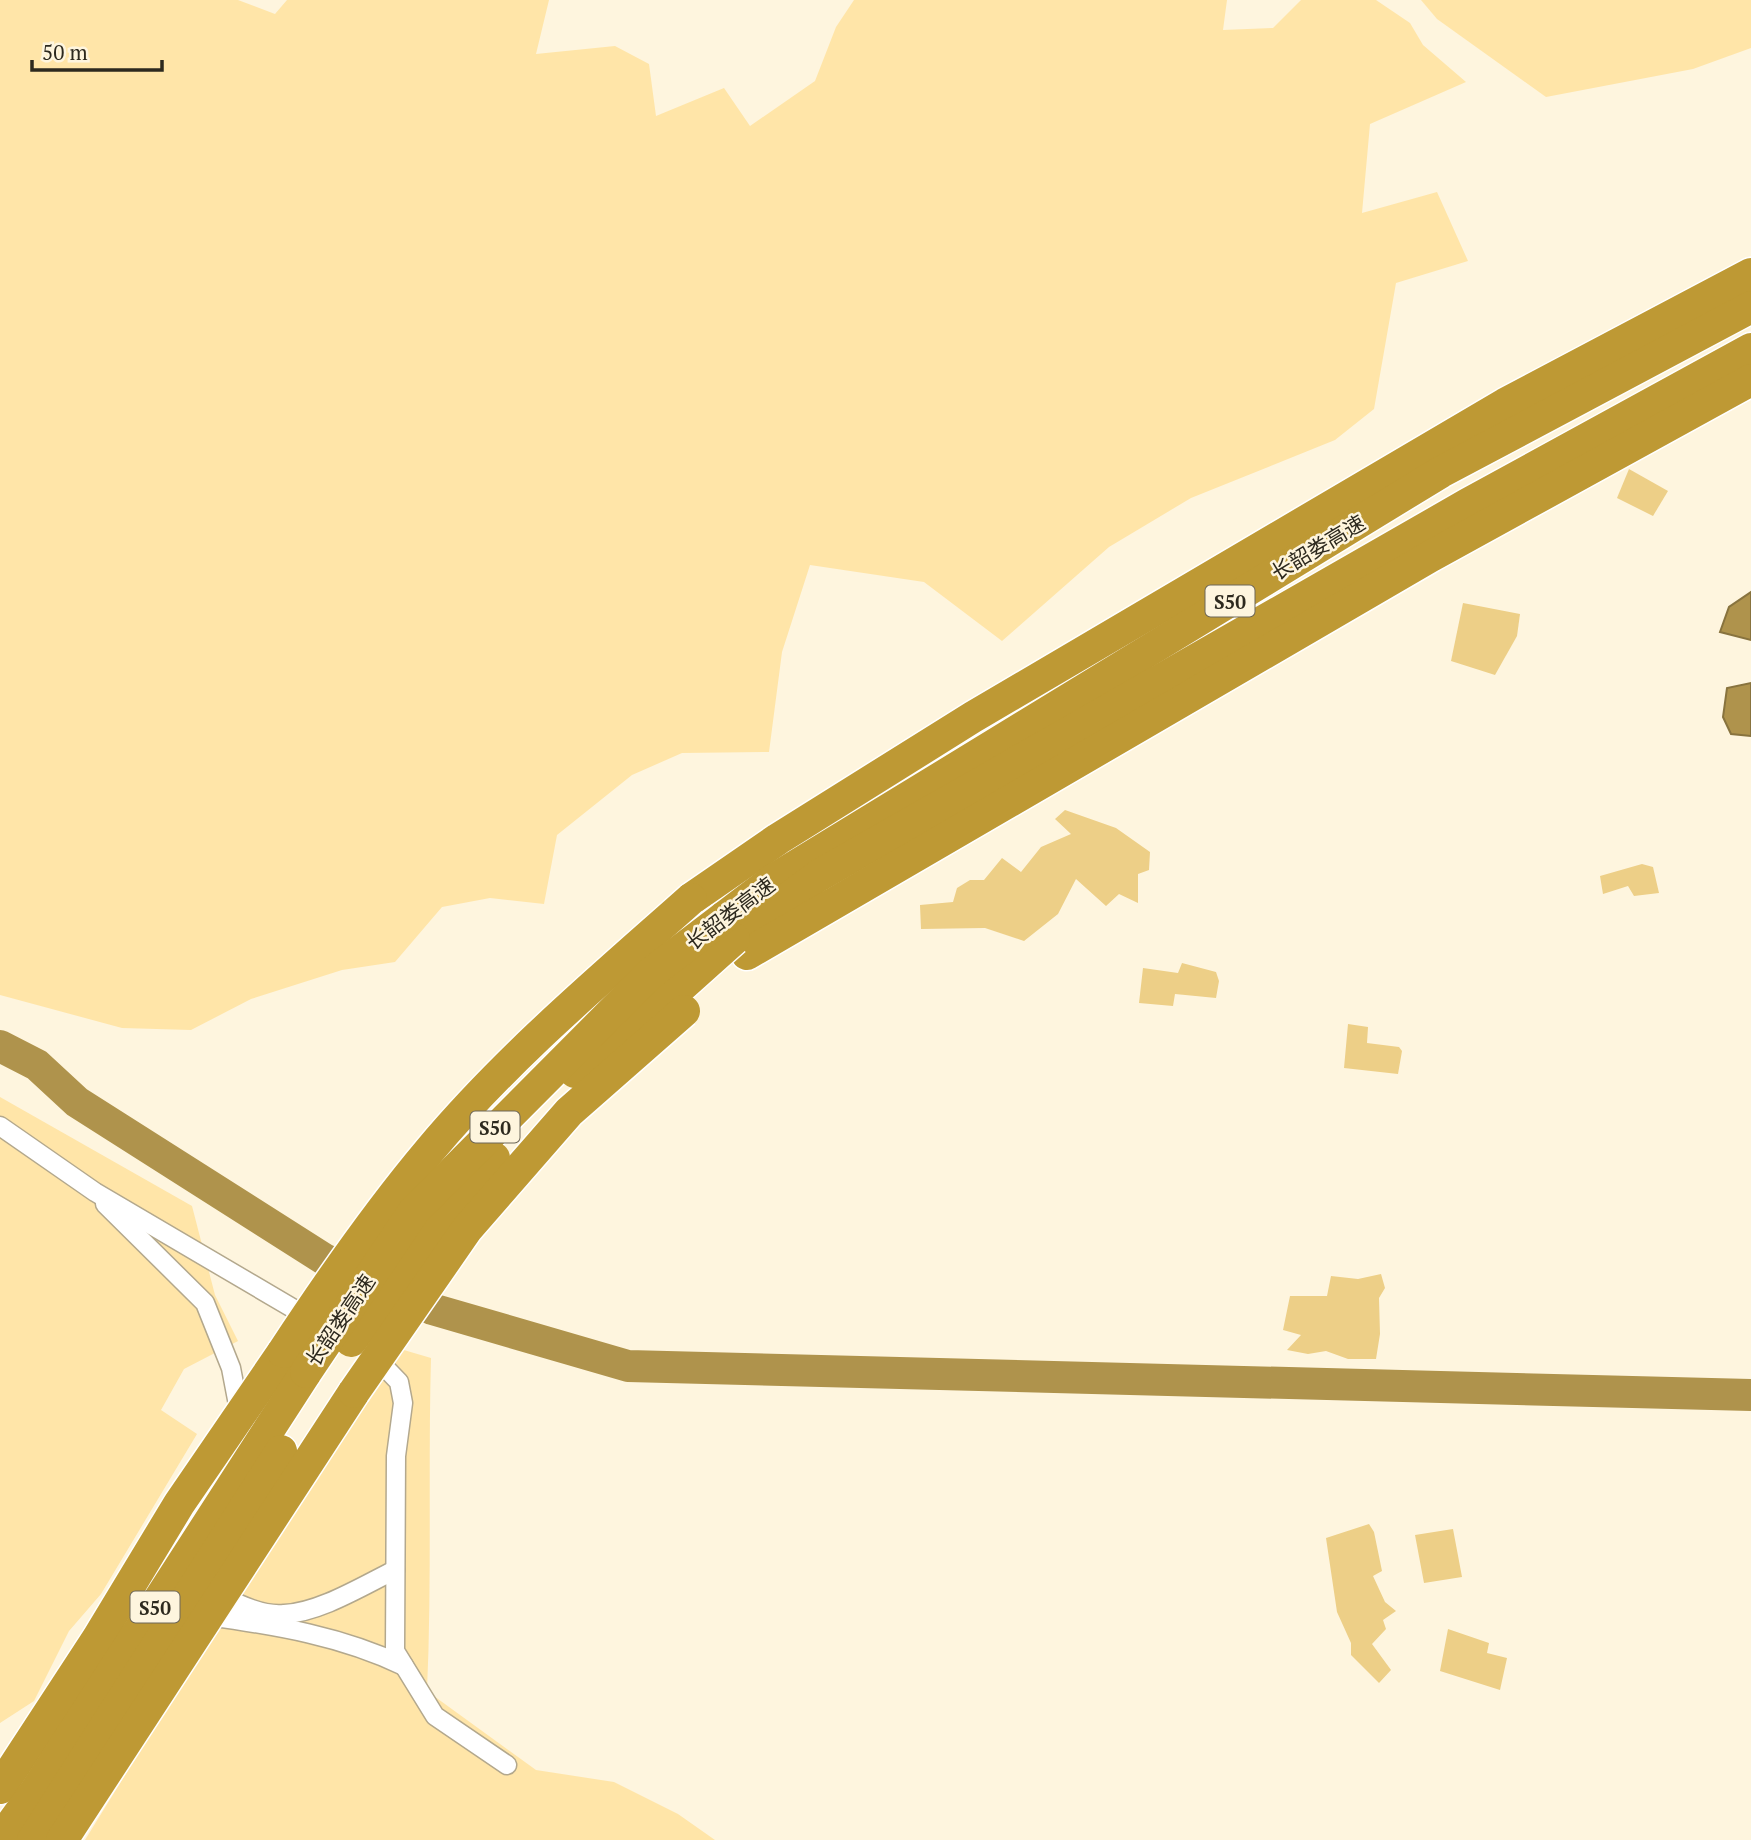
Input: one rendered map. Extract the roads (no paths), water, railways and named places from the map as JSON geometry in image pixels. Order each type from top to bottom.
[{"type":"highway","points":[[62,1840],[215,1606],[318,1373],[355,1243],[431,1148],[537,1036],[691,899],[778,839],[997,703],[1505,404],[1751,274]]},
{"type":"highway","name":"长韶娄高速","points":[[735,937],[773,880],[1441,472],[1751,307]]},
{"type":"highway","name":"长韶娄高速","points":[[33,1840],[414,1211],[651,973],[735,937],[818,876],[1468,504],[1751,349]]},
{"type":"highway","points":[[0,1788],[98,1638],[179,1504],[240,1415],[318,1373],[467,1229],[569,1112],[735,937],[1751,380]]},
{"type":"highway","name":"长韶娄高速","points":[[0,1840],[318,1373]]},
{"type":"street","points":[[0,1126],[95,1192],[370,1352],[399,1382],[403,1403],[396,1456],[395,1651],[435,1716],[508,1765]]},
{"type":"street","points":[[95,1192],[123,1225],[205,1303],[231,1368],[240,1415]]},
{"type":"street","points":[[215,1606],[284,1615],[325,1603],[395,1570]]},
{"type":"street","points":[[215,1606],[335,1638],[404,1666]]},
{"type":"waterway","points":[[0,1046],[37,1065],[77,1102],[324,1259],[432,1309],[628,1366],[1751,1395]]}]
